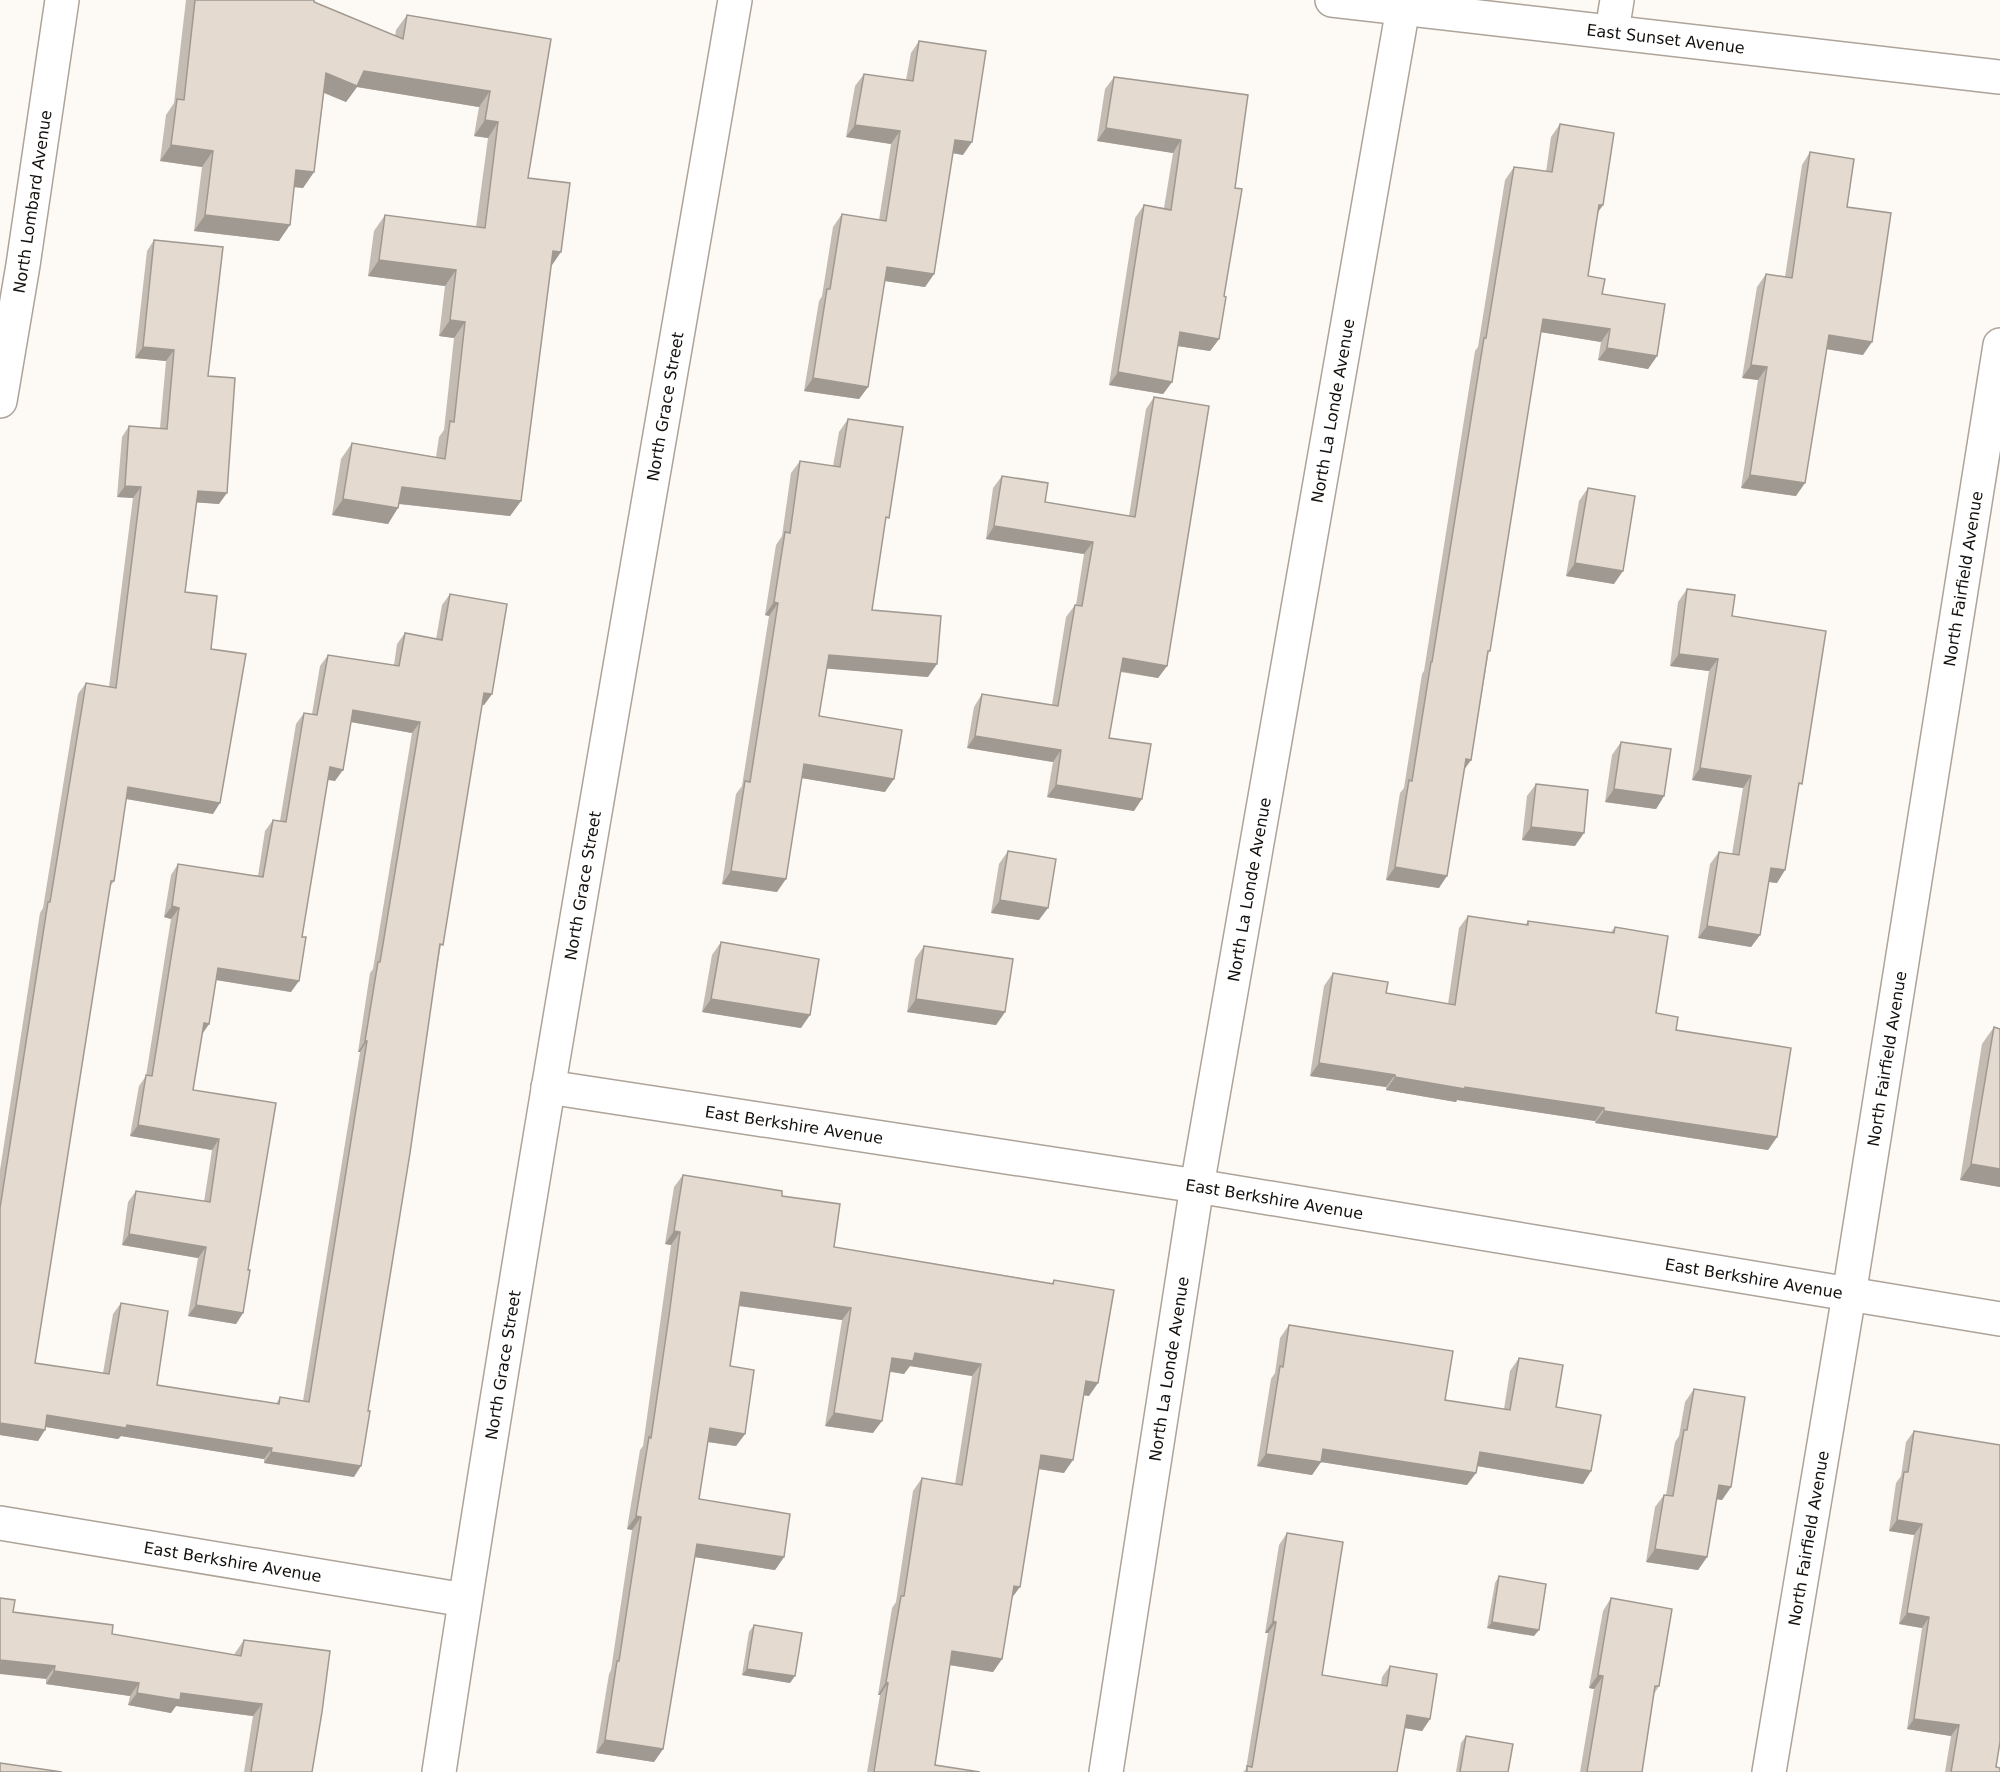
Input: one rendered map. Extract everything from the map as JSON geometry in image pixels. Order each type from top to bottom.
[{"type":"street","name":"North Lombard Avenue","points":[[0,401],[23,265],[62,0]]},
{"type":"street","name":"North Grace Street","points":[[438,1772],[548,1087],[735,0]]},
{"type":"street","name":"East Sunset Avenue","points":[[1332,0],[1403,8],[1615,16],[2000,76]]},
{"type":"street","name":"North La Londe Avenue","points":[[1106,1772],[1197,1186],[1403,8]]},
{"type":"street","name":"North Fairfield Avenue","points":[[1769,1772],[1849,1295],[2000,345]]},
{"type":"street","name":"East Berkshire Avenue","points":[[548,1087],[1197,1186],[2000,1319]]},
{"type":"street","name":"East Berkshire Avenue","points":[[0,1523],[465,1600]]},
{"type":"building","points":[[195,0],[314,0],[314,2],[403,39],[407,15],[551,39],[528,178],[570,183],[561,252],[553,251],[521,501],[402,487],[398,508],[343,499],[352,443],[445,459],[450,421],[454,422],[465,322],[450,320],[456,270],[379,260],[385,215],[485,228],[498,122],[485,120],[490,91],[364,71],[357,86],[326,73],[314,172],[296,170],[290,225],[205,215],[213,151],[171,145],[177,99],[184,100]]},
{"type":"building","points":[[919,41],[986,51],[972,142],[955,140],[934,274],[887,267],[868,387],[813,378],[842,214],[886,221],[900,131],[855,125],[864,74],[913,81]]},
{"type":"building","points":[[1114,77],[1248,95],[1235,188],[1242,189],[1219,339],[1180,332],[1172,382],[1118,372],[1144,205],[1171,210],[1181,140],[1106,128]]},
{"type":"building","points":[[1560,124],[1614,133],[1603,205],[1599,205],[1588,276],[1605,279],[1602,294],[1665,304],[1657,356],[1607,348],[1610,329],[1543,319],[1490,651],[1488,651],[1471,760],[1466,759],[1447,876],[1395,867],[1409,780],[1412,781],[1514,167],[1552,172]]},
{"type":"building","points":[[1810,152],[1854,159],[1847,207],[1891,213],[1872,342],[1829,335],[1805,483],[1750,475],[1767,367],[1751,365],[1766,274],[1792,278]]},
{"type":"building","points":[[154,240],[223,247],[208,376],[235,378],[227,493],[198,491],[185,592],[217,596],[211,649],[246,654],[220,803],[128,787],[35,1363],[109,1374],[121,1303],[168,1311],[157,1385],[279,1404],[280,1397],[309,1402],[367,1041],[365,1041],[420,722],[353,710],[343,770],[330,767],[302,937],[306,937],[299,981],[218,968],[209,1024],[204,1023],[193,1090],[276,1103],[243,1313],[196,1305],[206,1247],[129,1234],[136,1191],[210,1202],[219,1139],[138,1125],[146,1075],[152,1076],[179,908],[172,906],[178,864],[263,877],[273,820],[286,822],[304,713],[317,715],[328,655],[399,666],[405,633],[442,640],[450,594],[507,604],[492,694],[484,693],[443,945],[440,944],[361,1466],[271,1452],[272,1448],[47,1415],[45,1430],[0,1423],[0,1208],[48,902],[50,902],[86,683],[116,688],[141,487],[125,486],[129,426],[167,429],[174,350],[143,347]]},
{"type":"building","points":[[1154,397],[1209,406],[1167,666],[1123,658],[1109,738],[1151,744],[1142,799],[1056,785],[1061,750],[975,736],[982,694],[1058,706],[1075,605],[1082,606],[1093,542],[994,526],[1002,476],[1048,483],[1045,502],[1135,517]]},
{"type":"building","points":[[848,419],[903,427],[872,610],[941,616],[937,664],[829,655],[819,716],[902,730],[894,779],[804,764],[786,879],[731,871],[745,781],[750,782],[778,603],[774,602],[785,532],[790,533],[800,461],[840,467]]},
{"type":"building","points":[[1588,488],[1635,496],[1623,571],[1575,563]]},
{"type":"building","points":[[1687,589],[1735,595],[1732,616],[1826,631],[1802,784],[1799,783],[1785,870],[1771,868],[1760,935],[1707,926],[1719,852],[1739,855],[1751,776],[1700,768],[1718,659],[1679,654]]},
{"type":"building","points":[[1621,742],[1671,749],[1664,796],[1614,789]]},
{"type":"building","points":[[1536,784],[1588,790],[1584,833],[1531,827]]},
{"type":"building","points":[[1008,851],[1056,859],[1048,908],[1000,900]]},
{"type":"building","points":[[1468,916],[1528,925],[1528,921],[1614,933],[1615,927],[1668,936],[1656,1013],[1678,1017],[1676,1030],[1791,1048],[1777,1137],[1604,1111],[1604,1108],[1465,1087],[1465,1089],[1319,1063],[1333,973],[1388,982],[1386,993],[1455,1005]]},
{"type":"building","points":[[721,942],[819,959],[810,1015],[711,999]]},
{"type":"building","points":[[924,946],[1013,959],[1005,1012],[916,999]]},
{"type":"building","points":[[1994,1027],[2000,1029],[2000,1169],[1971,1164]]},
{"type":"building","points":[[683,1175],[782,1191],[782,1196],[840,1204],[834,1247],[1053,1284],[1054,1280],[1114,1290],[1098,1383],[1086,1381],[1073,1460],[1041,1455],[1020,1587],[1014,1586],[1002,1659],[952,1651],[935,1765],[980,1772],[874,1772],[888,1683],[886,1682],[901,1596],[904,1596],[922,1478],[962,1485],[981,1364],[915,1353],[913,1361],[892,1358],[882,1421],[834,1413],[851,1308],[741,1292],[730,1366],[754,1370],[745,1434],[710,1428],[699,1499],[790,1514],[784,1557],[697,1544],[663,1749],[605,1740],[641,1517],[636,1516],[649,1437],[651,1438],[669,1316],[680,1232],[674,1231]]},
{"type":"building","points":[[1289,1325],[1453,1351],[1445,1400],[1510,1410],[1519,1358],[1563,1365],[1556,1407],[1601,1415],[1591,1471],[1480,1452],[1476,1473],[1323,1449],[1321,1462],[1266,1454]]},
{"type":"building","points":[[1694,1389],[1745,1397],[1731,1487],[1719,1485],[1707,1557],[1655,1549],[1664,1495],[1673,1496],[1684,1430],[1687,1430]]},
{"type":"building","points":[[1914,1431],[2000,1445],[2000,1742],[1996,1767],[2000,1768],[2000,1772],[1951,1772],[1959,1725],[1914,1719],[1929,1617],[1907,1613],[1922,1524],[1897,1520],[1904,1472],[1908,1472]]},
{"type":"building","points":[[1287,1533],[1343,1542],[1322,1675],[1387,1686],[1390,1666],[1437,1674],[1430,1719],[1407,1715],[1397,1772],[1247,1772],[1247,1766],[1252,1767],[1276,1622],[1273,1621]]},
{"type":"building","points":[[1499,1576],[1546,1584],[1539,1630],[1492,1622]]},
{"type":"building","points":[[0,1598],[15,1600],[13,1612],[113,1625],[112,1634],[241,1656],[244,1640],[330,1651],[312,1772],[251,1772],[262,1704],[181,1693],[180,1700],[137,1693],[139,1683],[54,1671],[55,1666],[0,1660]]},
{"type":"building","points":[[1611,1598],[1672,1609],[1659,1686],[1655,1686],[1642,1772],[1587,1772],[1603,1676],[1598,1675]]},
{"type":"building","points":[[754,1625],[802,1633],[795,1676],[747,1669]]},
{"type":"building","points":[[1466,1736],[1513,1744],[1508,1772],[1460,1772]]},
{"type":"building","points":[[0,1763],[62,1772],[0,1772]]}]
